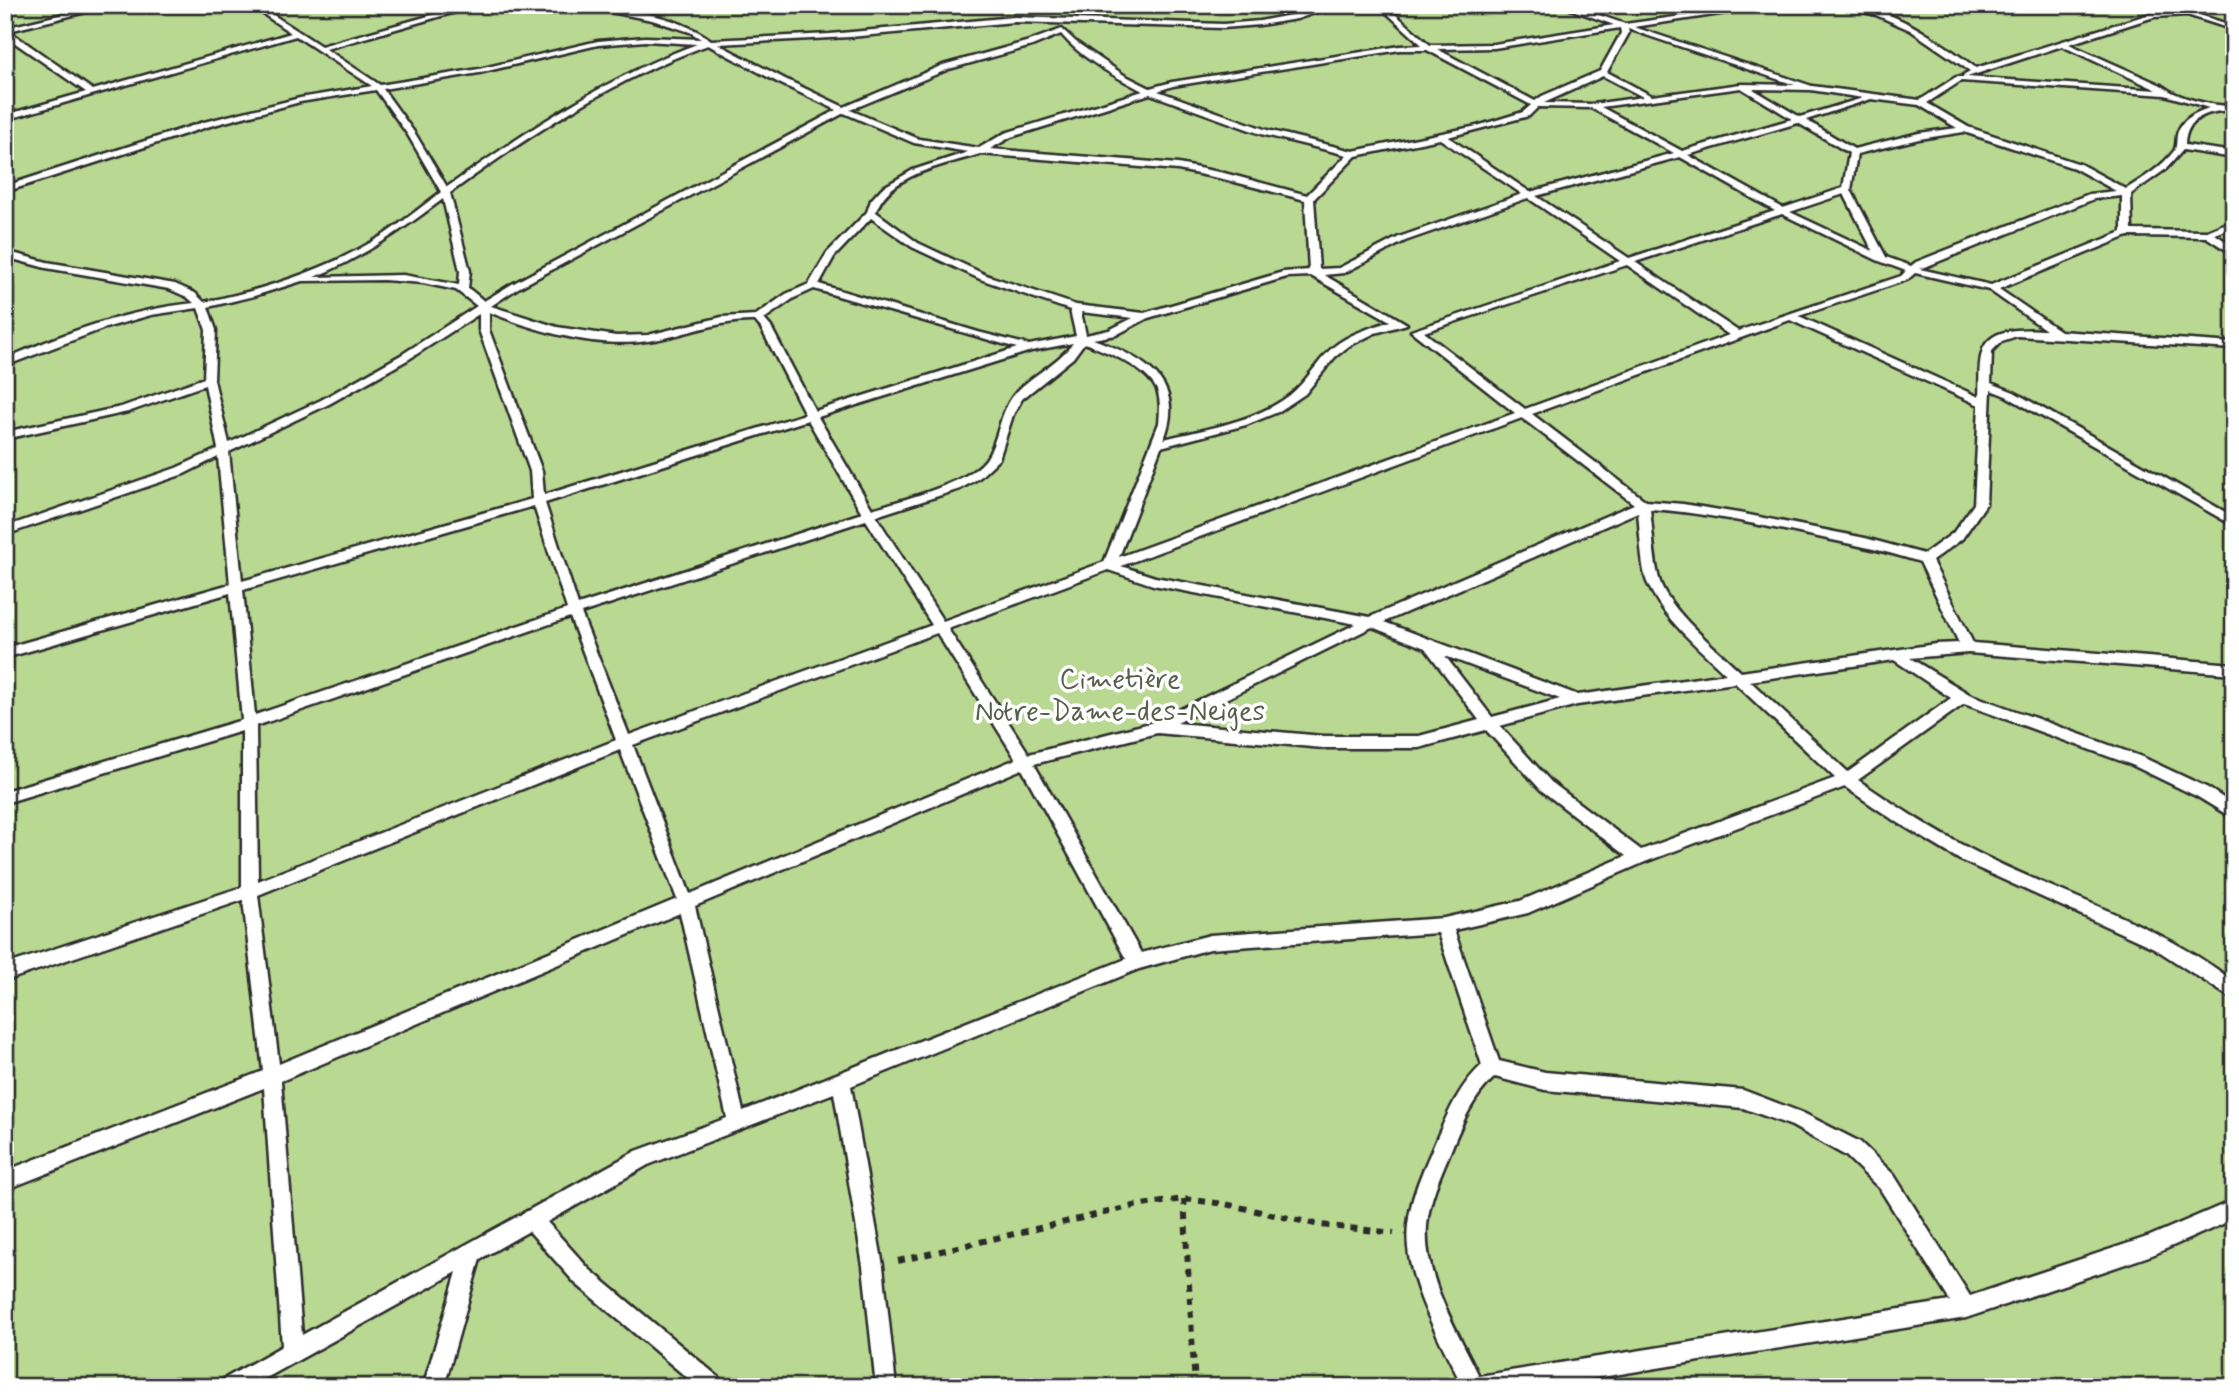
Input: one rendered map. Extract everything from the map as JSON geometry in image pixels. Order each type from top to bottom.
[{"type":"lane","points":[[5,31],[111,5]]},
{"type":"lane","points":[[253,5],[377,86],[412,135],[446,192],[465,271],[463,289]]},
{"type":"lane","points":[[321,48],[477,5]]},
{"type":"lane","points":[[577,5],[673,23],[692,30],[709,42],[782,80],[889,131],[918,141],[979,152],[1178,167],[1309,198]]},
{"type":"lane","points":[[5,189],[207,124],[300,100],[479,71],[598,43],[645,39],[709,42],[834,36],[1057,16],[1211,27],[1267,24],[1310,15],[1336,5]]},
{"type":"lane","points":[[1381,5],[1429,48],[1536,106],[1593,106],[1741,86],[1811,88],[1921,103],[1965,129],[2077,166],[2126,193]]},
{"type":"lane","points":[[1562,5],[1811,88]]},
{"type":"lane","points":[[813,286],[837,244],[871,213],[871,206],[879,193],[888,187],[918,172],[979,152],[1008,135],[1172,84],[1401,48],[1494,46],[1777,5]]},
{"type":"lane","points":[[1842,5],[1869,11],[1912,27],[1942,44],[1975,71]]},
{"type":"lane","points":[[1921,103],[1975,71],[2153,15],[2187,13],[2234,28]]},
{"type":"lane","points":[[1057,16],[1062,31],[1073,44],[1121,77],[1150,91],[1264,132],[1353,153],[1506,121],[1526,114],[1545,98],[1603,72],[1625,33],[1622,26]]},
{"type":"lane","points":[[5,31],[93,93]]},
{"type":"lane","points":[[5,531],[180,471],[325,402],[405,357],[514,286],[845,109],[946,67],[1029,44],[1062,31]]},
{"type":"lane","points":[[5,118],[296,34]]},
{"type":"lane","points":[[5,363],[60,340],[123,319],[171,307],[233,299],[298,281],[386,237],[446,192],[543,127],[622,80],[679,52],[709,42]]},
{"type":"lane","points":[[2061,43],[2158,86],[2166,93]]},
{"type":"lane","points":[[1603,72],[1649,97]]},
{"type":"lane","points":[[1959,79],[2166,93],[2217,108],[2234,108]]},
{"type":"lane","points":[[1741,86],[1853,152],[1919,136],[1965,129]]},
{"type":"lane","points":[[5,653],[538,501],[1029,348],[1112,333],[1144,316],[1286,274],[1341,271],[1402,239],[1528,195],[1798,121],[1872,97]]},
{"type":"lane","points":[[1593,106],[1782,211],[1882,259],[1913,270],[1992,288],[2057,333]]},
{"type":"lane","points":[[5,973],[250,891],[626,741],[1790,316],[1904,278],[1919,264],[2092,196],[2126,193],[2156,174],[2180,147],[2181,132],[2195,116],[2217,108]]},
{"type":"lane","points":[[1440,135],[1738,336]]},
{"type":"lane","points":[[2180,147],[2234,155]]},
{"type":"lane","points":[[1853,152],[1847,190],[1882,259]]},
{"type":"lane","points":[[1314,273],[1309,198],[1353,153]]},
{"type":"lane","points":[[1416,331],[1847,190]]},
{"type":"lane","points":[[2126,193],[2127,233]]},
{"type":"lane","points":[[871,213],[915,245],[984,277],[1075,308],[1144,316]]},
{"type":"lane","points":[[1992,288],[2127,233],[2207,234],[2234,223]]},
{"type":"lane","points":[[2207,234],[2234,252]]},
{"type":"lane","points":[[5,254],[46,265],[172,286],[191,295],[202,305],[211,330],[209,380],[223,451],[249,723],[250,891],[272,1076],[293,1352]]},
{"type":"lane","points":[[1314,273],[1416,331],[1643,505],[1653,581],[1667,604],[1689,631],[1737,678],[1847,780],[1896,815],[1966,855],[2160,943],[2214,976],[2234,992]]},
{"type":"lane","points":[[298,281],[356,277],[432,282],[463,289],[484,306],[567,334],[630,340],[664,335],[722,319],[758,318],[790,296],[813,286],[1029,348]]},
{"type":"lane","points":[[484,306],[484,330],[536,471],[538,501],[574,611],[686,903],[737,1123]]},
{"type":"lane","points":[[1075,308],[1082,339]]},
{"type":"lane","points":[[1790,316],[1983,403]]},
{"type":"lane","points":[[758,318],[766,327],[812,417],[870,516],[943,627],[1025,761],[1137,962]]},
{"type":"lane","points":[[1156,445],[1255,418],[1286,404],[1311,385],[1332,354],[1350,341],[1398,322]]},
{"type":"lane","points":[[1925,559],[1954,540],[1970,523],[1980,504],[1984,384],[1987,351],[1994,341],[2005,334],[2023,331],[2234,346]]},
{"type":"lane","points":[[1082,339],[1118,354],[1160,385],[1166,405],[1165,422],[1109,566]]},
{"type":"lane","points":[[5,797],[249,723],[574,611],[956,486],[975,475],[993,459],[1007,415],[1018,397],[1069,356],[1082,339]]},
{"type":"lane","points":[[5,436],[124,410],[209,380]]},
{"type":"lane","points":[[1984,384],[2021,400],[2234,522]]},
{"type":"lane","points":[[5,1181],[272,1076],[1025,761],[1157,727],[1371,622],[1643,505],[1679,506],[1738,516],[1899,550],[1925,559],[1968,648]]},
{"type":"lane","points":[[1109,566],[1153,582],[1371,622],[1577,700]]},
{"type":"lane","points":[[1429,644],[1489,723],[1546,786],[1639,858]]},
{"type":"lane","points":[[1157,727],[1323,742],[1419,741],[1577,700],[1936,649],[1968,648],[2234,669]]},
{"type":"lane","points":[[1897,655],[1963,698],[2126,755],[2174,776],[2234,813]]},
{"type":"lane","points":[[229,1387],[643,1158],[737,1123],[1137,962],[1210,942],[1444,925],[1522,908],[1639,858],[1847,780],[1963,698]]},
{"type":"lane","points":[[1444,925],[1492,1069]]},
{"type":"lane","points":[[1492,1069],[1474,1083],[1454,1118],[1427,1184],[1417,1235],[1430,1293],[1474,1387],[1966,1308],[2152,1245],[2234,1209]]},
{"type":"lane","points":[[1492,1069],[1545,1081],[1743,1099],[1797,1119],[1853,1149],[1887,1182],[1966,1308]]},
{"type":"lane","points":[[841,1081],[873,1266],[886,1387]]},
{"type":"lane","points":[[531,1220],[582,1276],[715,1387]]},
{"type":"lane","points":[[433,1387],[472,1254]]},
{"type":"path","points":[[1184,1199],[1195,1387]]},
{"type":"path","points":[[873,1266],[1134,1206],[1184,1199],[1225,1204],[1320,1225],[1417,1235]]},
{"type":"green space","name":"Cimetière Notre-Dame-des-Neiges","points":[[5,5],[2234,5],[2234,1387],[5,1387]]}]
